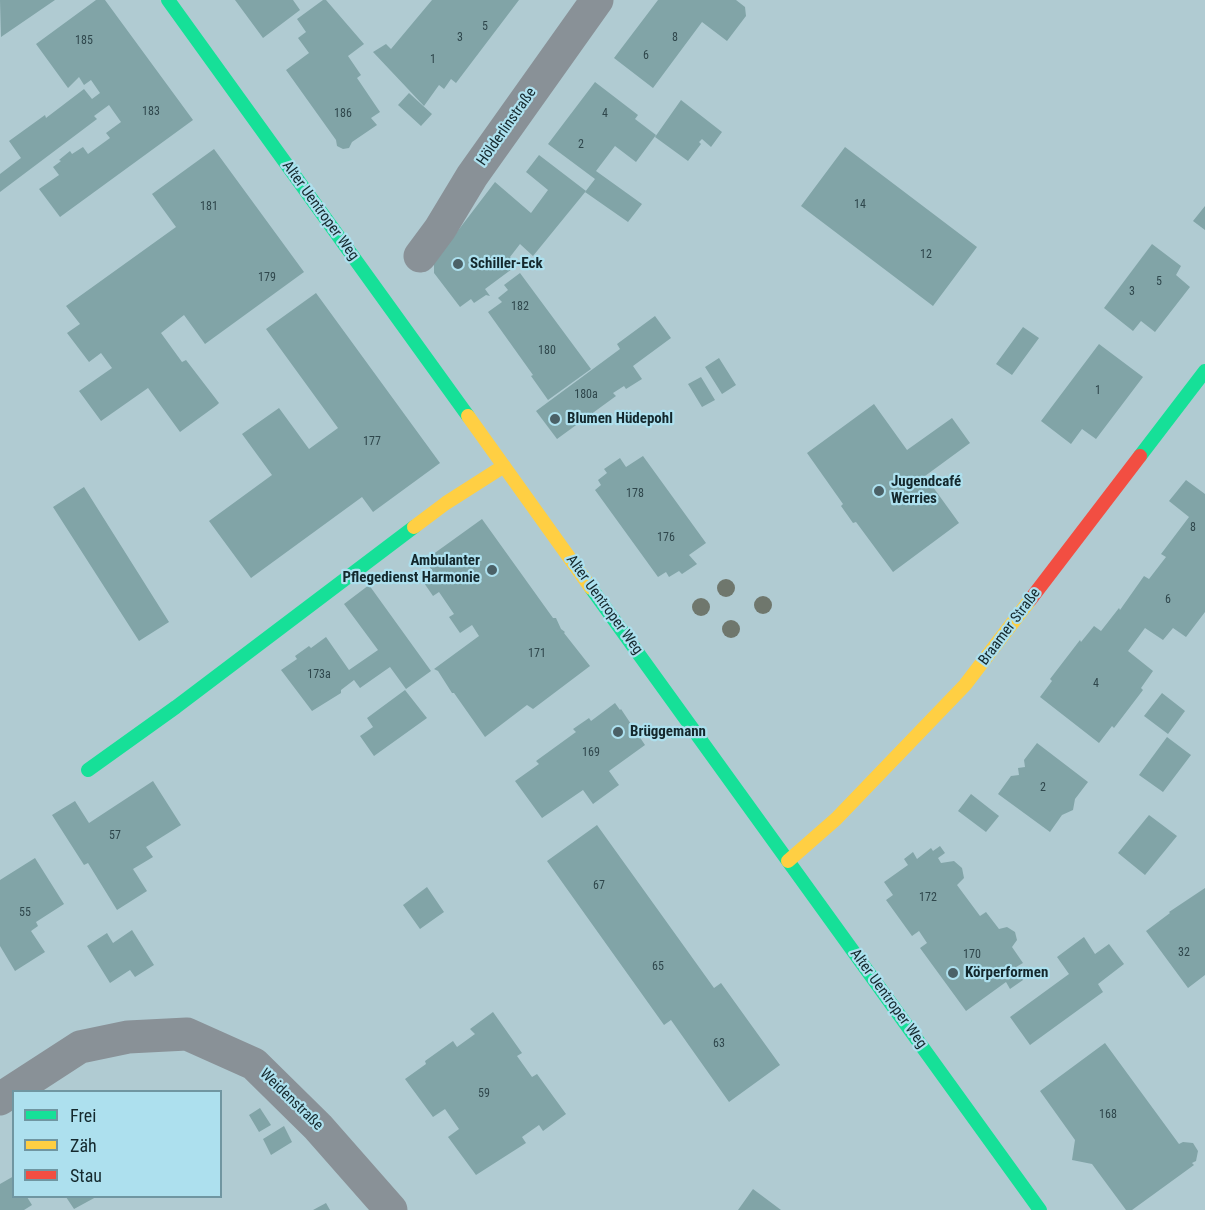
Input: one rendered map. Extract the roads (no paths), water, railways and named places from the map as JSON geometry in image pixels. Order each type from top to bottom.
[{"type":"street","name":"Alter Uentroper Weg","points":[[168,0],[1040,1210]]},
{"type":"street","name":"Hölderlinstraße","points":[[420,256],[440,229],[472,177],[597,0]]},
{"type":"street","name":"Braamer Straße","points":[[788,861],[836,819],[965,686],[1205,371]]},
{"type":"street","points":[[88,770],[176,707],[446,503],[504,466]]},
{"type":"street","name":"Weidenstraße","points":[[14,1090],[80,1047],[128,1037],[187,1034],[254,1064],[318,1126],[391,1210]]},
{"type":"place","name":"Schiller-Eck","points":[[458,264]]},
{"type":"place","name":"Blumen Hüdepohl","points":[[555,419]]},
{"type":"place","name":"Jugendcafé Werries","points":[[879,491]]},
{"type":"place","name":"Ambulanter Pflegedienst Harmonie","points":[[492,570]]},
{"type":"place","name":"Brüggemann","points":[[618,732]]},
{"type":"place","name":"Körperformen","points":[[953,973]]}]
